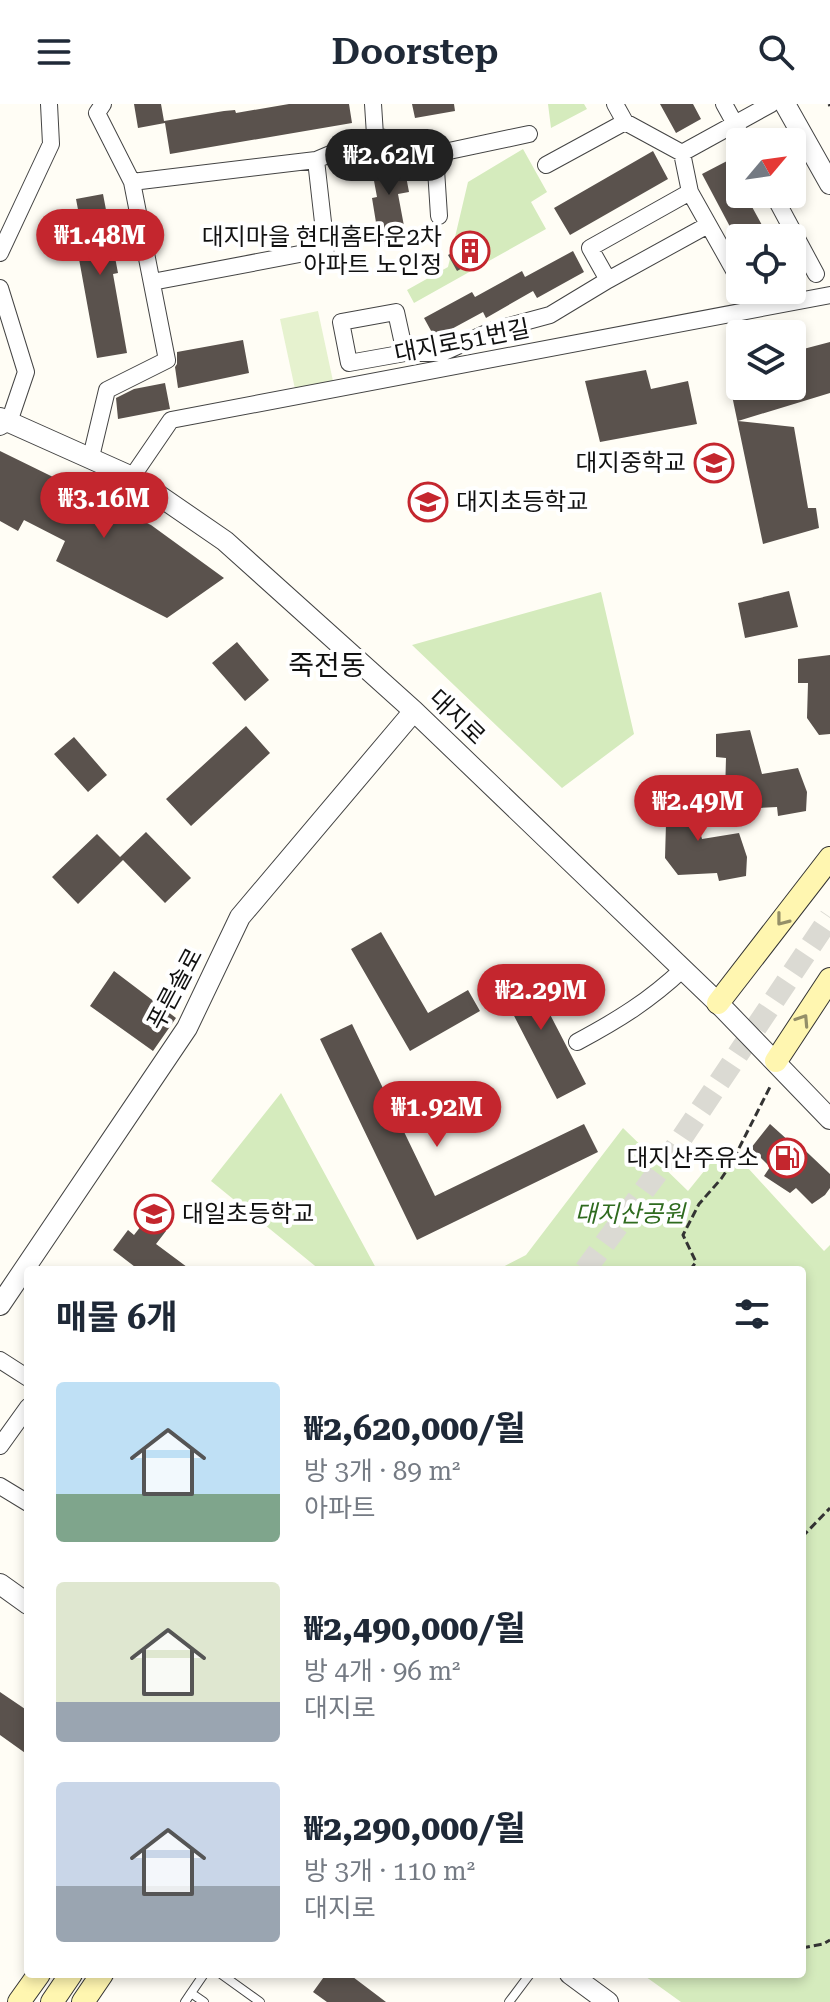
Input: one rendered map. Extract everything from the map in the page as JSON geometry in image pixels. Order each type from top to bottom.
[{"type":"main road","points":[[718,1003],[830,858]]},
{"type":"main road","points":[[780,1065],[830,979]]},
{"type":"main road","points":[[19,2002],[36,1978]]},
{"type":"main road","points":[[52,2002],[68,1978]]},
{"type":"main road","points":[[83,2002],[99,1978]]},
{"type":"street","points":[[0,253],[51,144],[49,104]]},
{"type":"street","points":[[91,457],[107,390],[167,360],[132,182],[97,113],[103,104]]},
{"type":"street","points":[[373,104],[375,135]]},
{"type":"street","points":[[615,104],[625,122],[682,153],[690,192],[726,256]]},
{"type":"street","points":[[724,104],[737,128]]},
{"type":"street","points":[[682,153],[771,104]]},
{"type":"street","points":[[785,104],[830,184]]},
{"type":"street","points":[[546,165],[625,122]]},
{"type":"street","points":[[132,182],[316,160],[375,135],[435,154],[529,134]]},
{"type":"street","points":[[435,154],[439,216]]},
{"type":"street","points":[[152,282],[326,249],[316,160]]},
{"type":"street","points":[[608,280],[590,248],[690,192]]},
{"type":"street","points":[[781,208],[816,274]]},
{"type":"street","points":[[405,353],[442,353],[491,331],[550,315],[708,225]]},
{"type":"street","points":[[0,288],[26,372],[3,422]]},
{"type":"street","name":"대지로51번길","points":[[132,477],[171,420],[830,295]]},
{"type":"street","points":[[753,304],[756,309]]},
{"type":"street","name":"대지로","points":[[3,422],[132,477],[225,541],[414,711],[718,1003],[830,1119]]},
{"type":"street","name":"푸른솔로","points":[[26,1266],[187,1028],[240,917],[414,711]]},
{"type":"street","points":[[577,1042],[655,996],[683,969]]},
{"type":"street","name":"푸른솔로","points":[[0,1305],[24,1269]]},
{"type":"street","points":[[0,1360],[24,1375]]},
{"type":"street","points":[[0,1446],[24,1413]]},
{"type":"street","points":[[0,1486],[24,1501]]},
{"type":"street","points":[[0,1584],[24,1601]]},
{"type":"street","points":[[575,1978],[608,2002]]},
{"type":"lane","points":[[185,2002],[201,1978]]},
{"type":"lane","points":[[227,1978],[260,2002]]},
{"type":"lane","points":[[509,2002],[527,1978]]},
{"type":"lane","points":[[191,1993],[204,2002]]},
{"type":"path","points":[[693,1266],[696,1262],[683,1235],[699,1204],[731,1164],[780,1065]]},
{"type":"path","points":[[806,1533],[830,1508]]},
{"type":"path","points":[[806,1947],[830,1940]]},
{"type":"green space","points":[[548,104],[584,104],[587,109],[551,128]]},
{"type":"green space","points":[[523,149],[547,192],[531,202],[546,229],[414,303],[407,290],[448,267],[468,182]]},
{"type":"green space","points":[[318,311],[333,381],[295,389],[280,319]]},
{"type":"green space","points":[[601,592],[634,734],[562,788],[412,645]]},
{"type":"green space","points":[[281,1093],[375,1266],[315,1266],[211,1181]]},
{"type":"green space","name":"대지산공원","points":[[623,1128],[688,1191],[726,1144],[824,1251],[830,1245],[830,2002],[681,2002],[648,1978],[806,1978],[806,1266],[505,1266],[526,1255]]},
{"type":"building","points":[[134,104],[161,104],[164,121],[289,104],[349,104],[352,123],[170,154],[165,123],[138,128]]},
{"type":"building","points":[[412,104],[454,104],[455,111],[415,118]]},
{"type":"building","points":[[660,104],[693,104],[701,119],[676,133]]},
{"type":"building","points":[[374,149],[402,155],[409,192],[398,194],[407,242],[380,247],[372,198],[377,197],[372,170],[376,169]]},
{"type":"building","points":[[653,151],[668,179],[570,235],[554,208]]},
{"type":"building","points":[[726,162],[726,208],[753,208],[761,224],[729,224],[702,174]]},
{"type":"building","points":[[103,194],[118,273],[113,274],[127,353],[97,358],[77,248],[85,246],[76,199]]},
{"type":"building","name":"대지마을 현대홈타운2차 아파트 노인정","points":[[475,234],[487,255],[457,271],[448,255],[463,247],[460,242]]},
{"type":"building","points":[[573,251],[584,272],[537,298],[533,291],[486,318],[483,312],[435,338],[424,318],[472,292],[475,297],[522,271],[525,277]]},
{"type":"building","points":[[243,340],[249,373],[178,388],[175,367],[177,352]]},
{"type":"building","points":[[830,342],[830,393],[738,421],[794,427],[808,508],[816,508],[819,528],[763,544],[733,400],[806,400],[806,348]]},
{"type":"building","points":[[646,370],[651,389],[688,381],[697,424],[600,442],[585,381]]},
{"type":"building","points":[[165,383],[170,409],[118,419],[116,398],[134,389]]},
{"type":"building","points":[[0,451],[151,525],[224,578],[167,618],[56,561],[65,541],[24,520],[18,531],[0,521]]},
{"type":"building","points":[[789,591],[798,627],[745,638],[738,603]]},
{"type":"building","points":[[237,642],[269,680],[245,701],[212,663]]},
{"type":"building","points":[[830,655],[830,734],[819,735],[807,718],[808,683],[798,683],[798,659]]},
{"type":"building","points":[[246,726],[270,753],[191,826],[166,799]]},
{"type":"building","points":[[750,730],[762,774],[798,768],[807,792],[806,811],[778,816],[777,807],[737,809],[725,793],[726,758],[716,757],[716,734]]},
{"type":"building","points":[[74,737],[107,775],[88,792],[54,754]]},
{"type":"building","points":[[690,795],[702,839],[739,833],[747,857],[746,876],[719,881],[717,873],[678,875],[665,858],[666,823],[656,822],[657,799]]},
{"type":"building","points":[[146,832],[191,878],[165,903],[123,860],[78,904],[52,877],[97,834],[120,857]]},
{"type":"building","points":[[381,932],[428,1013],[468,990],[480,1011],[410,1051],[351,949]]},
{"type":"building","points":[[525,966],[586,1084],[557,1099],[496,981]]},
{"type":"building","points":[[114,971],[176,1018],[153,1051],[90,1006]]},
{"type":"building","points":[[352,1024],[435,1196],[584,1124],[598,1152],[417,1240],[320,1039]]},
{"type":"building","name":"대지산주유소","points":[[770,1124],[790,1142],[793,1139],[830,1174],[830,1188],[812,1204],[796,1188],[790,1193],[764,1176],[770,1167],[751,1148]]},
{"type":"building","points":[[148,1217],[166,1231],[156,1244],[186,1266],[134,1266],[113,1250],[128,1230],[134,1235]]},
{"type":"building","points":[[0,1692],[24,1708],[24,1752],[0,1735]]},
{"type":"building","points":[[323,1978],[354,1978],[386,2002],[327,2002],[313,1992]]},
{"type":"tunnel","points":[[588,1266],[669,1157],[830,917]]},
{"type":"place","name":"대지마을 현대홈타운2차 아파트 노인정","points":[[470,251]]},
{"type":"place","name":"대지중학교","points":[[714,463]]},
{"type":"place","name":"대지초등학교","points":[[428,502]]},
{"type":"place","name":"대지산주유소","points":[[787,1158]]},
{"type":"place","name":"대일초등학교","points":[[154,1214]]},
{"type":"district","name":"죽전동","points":[[327,665]]}]
